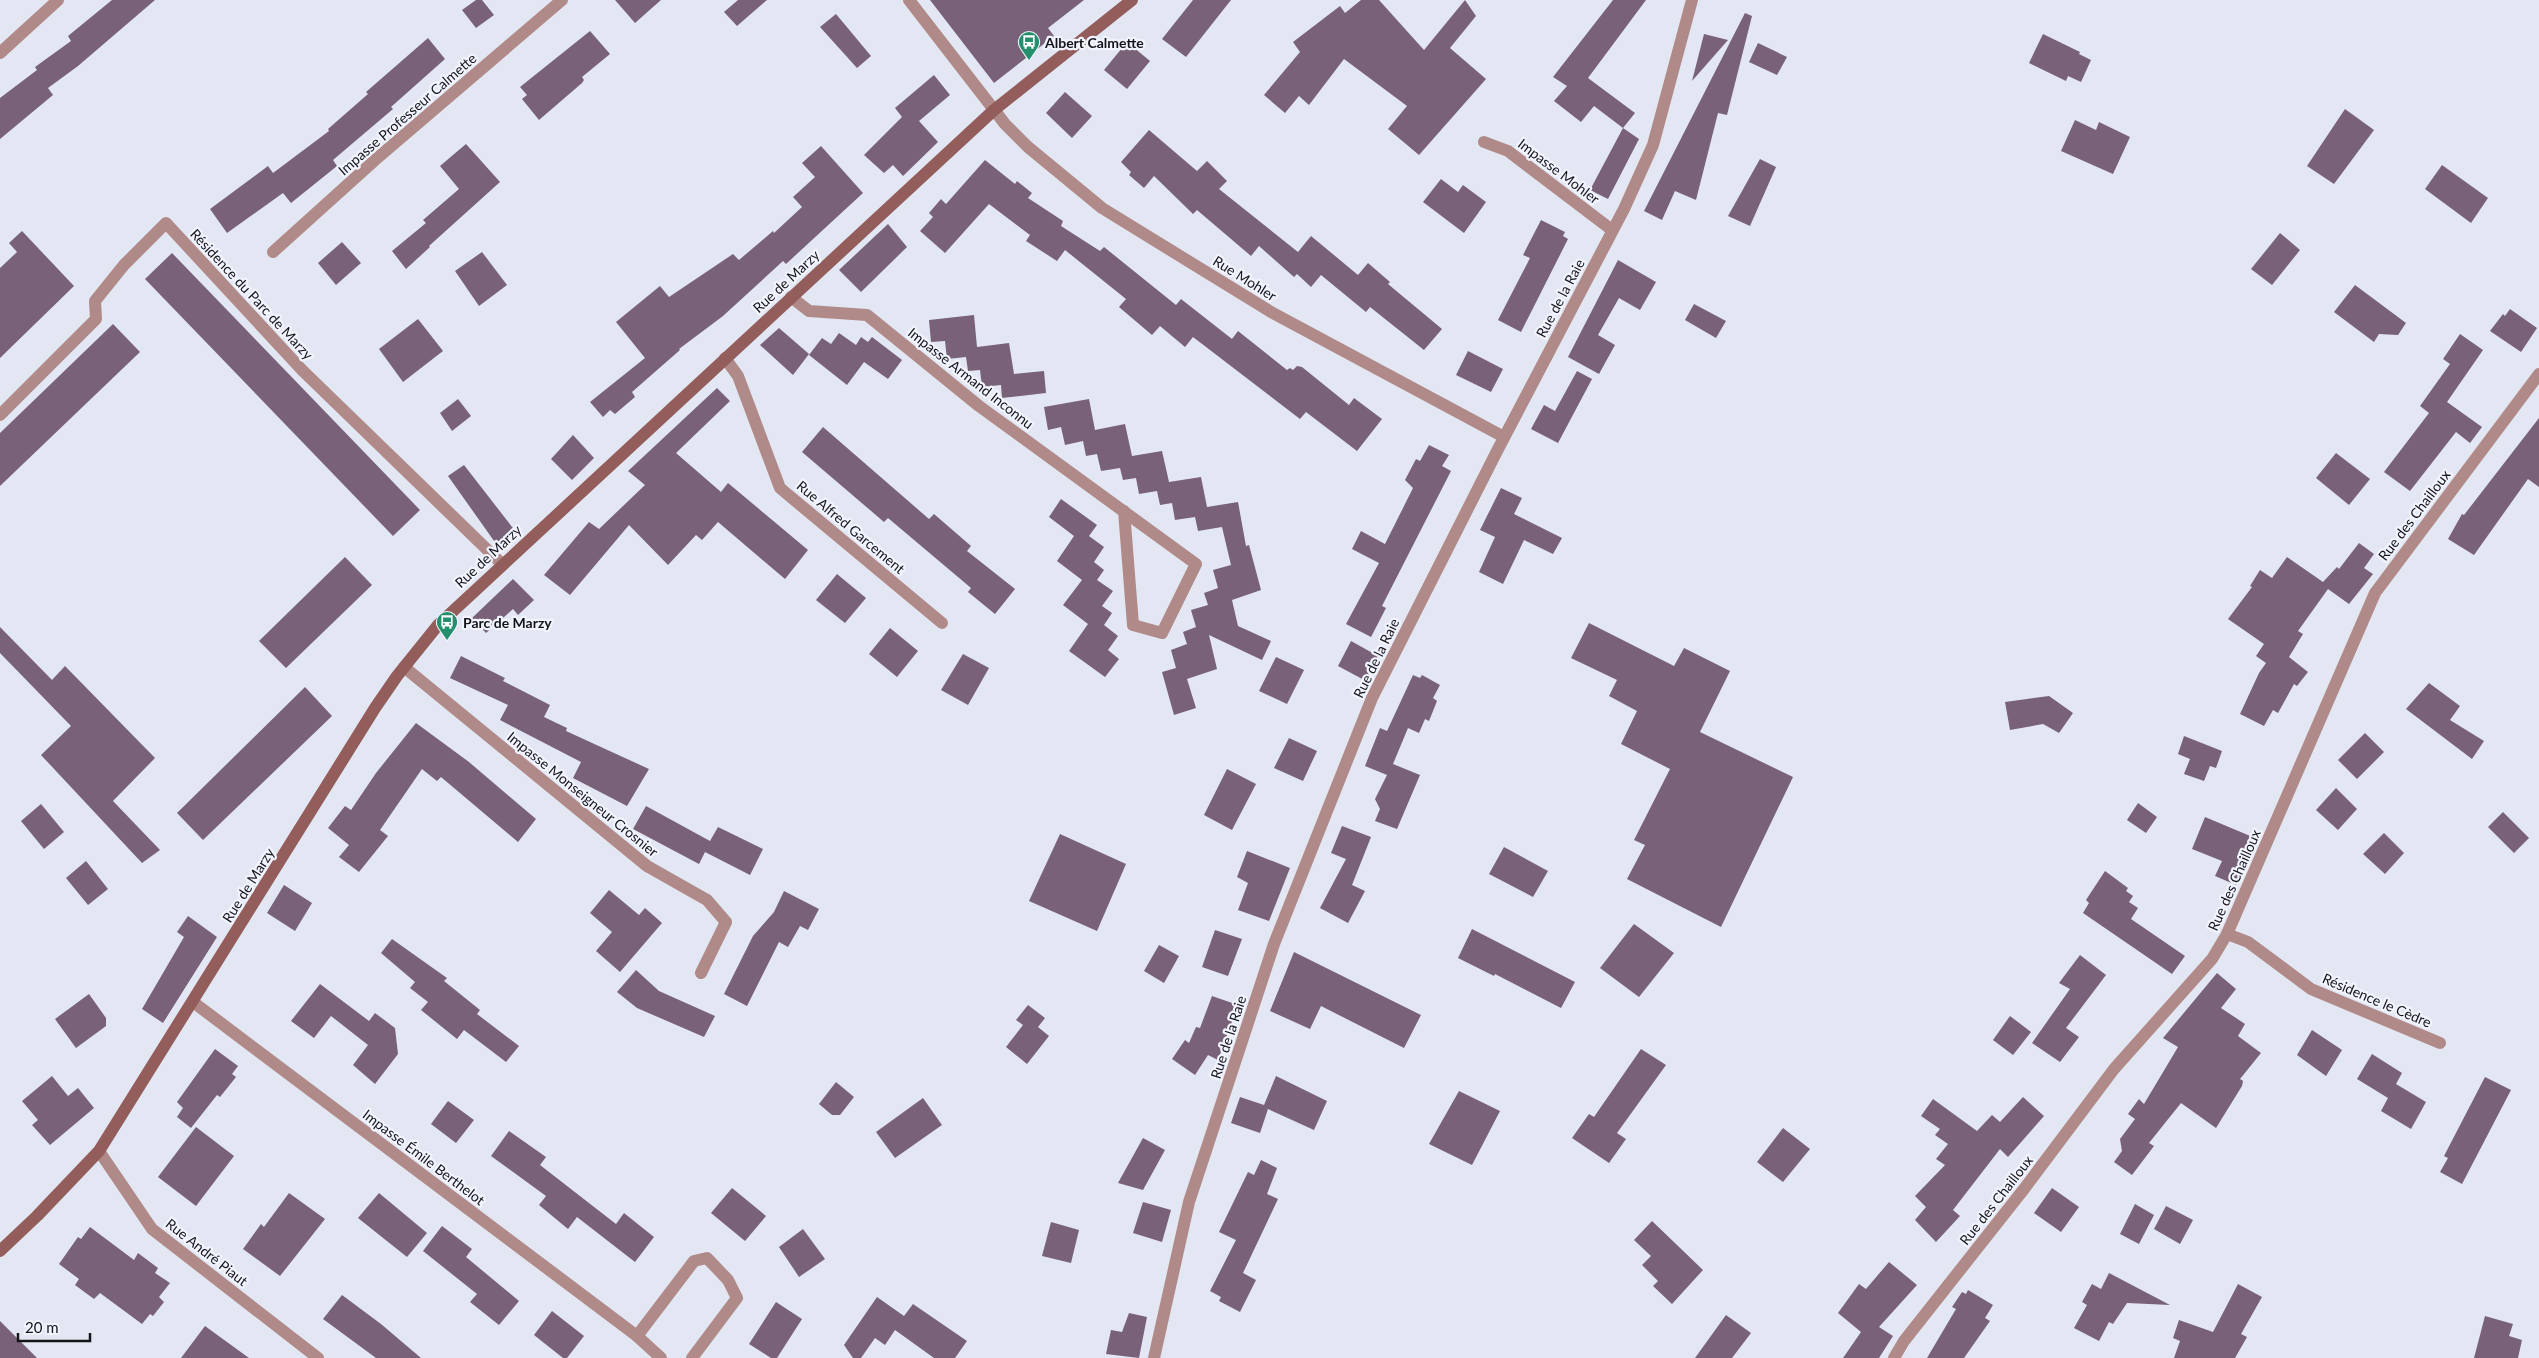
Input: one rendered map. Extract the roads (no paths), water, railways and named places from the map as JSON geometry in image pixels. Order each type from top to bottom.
[{"type":"main road","name":"Rue de Marzy","points":[[0,1251],[37,1216],[99,1151],[370,716],[404,667],[438,625],[994,110],[1132,0]]},
{"type":"street","points":[[0,53],[58,0]]},
{"type":"street","name":"Impasse Professeur Calmette","points":[[272,252],[375,160],[562,0]]},
{"type":"street","name":"Rue Mohler","points":[[909,0],[994,110],[1019,139],[1102,208],[1271,312],[1504,437]]},
{"type":"street","name":"Rue de la Raie","points":[[1154,1358],[1189,1202],[1274,944],[1372,698],[1504,437],[1612,230],[1653,145],[1692,0]]},
{"type":"street","name":"Impasse Mohler","points":[[1484,142],[1508,151],[1612,230]]},
{"type":"street","name":"Résidence du Parc de Marzy","points":[[0,415],[96,319],[95,301],[124,265],[166,224],[302,370],[502,564]]},
{"type":"street","name":"Impasse Armand Inconnu","points":[[791,297],[809,311],[867,315],[979,406],[1124,511],[1196,564],[1162,633],[1133,624],[1124,511]]},
{"type":"street","name":"Rue Alfred Garcement","points":[[725,358],[738,376],[780,488],[942,623]]},
{"type":"street","name":"Rue des Chailloux","points":[[1894,1358],[1904,1341],[2024,1189],[2114,1069],[2212,959],[2227,934],[2375,593],[2539,374]]},
{"type":"street","name":"Impasse Monseigneur Crosnier","points":[[404,667],[648,866],[707,900],[726,922],[701,973]]},
{"type":"street","name":"Résidence le Cèdre","points":[[2227,934],[2248,942],[2311,989],[2440,1043]]},
{"type":"street","name":"Impasse Émile Berthelot","points":[[193,1002],[637,1336],[661,1358]]},
{"type":"street","name":"Rue André Piaut","points":[[99,1151],[152,1229],[318,1358]]},
{"type":"street","points":[[637,1336],[694,1261],[707,1258],[728,1280],[737,1298],[692,1358]]},
{"type":"place","name":"Albert Calmette","points":[[1029,61]]},
{"type":"place","name":"Parc de Marzy","points":[[447,641]]}]
